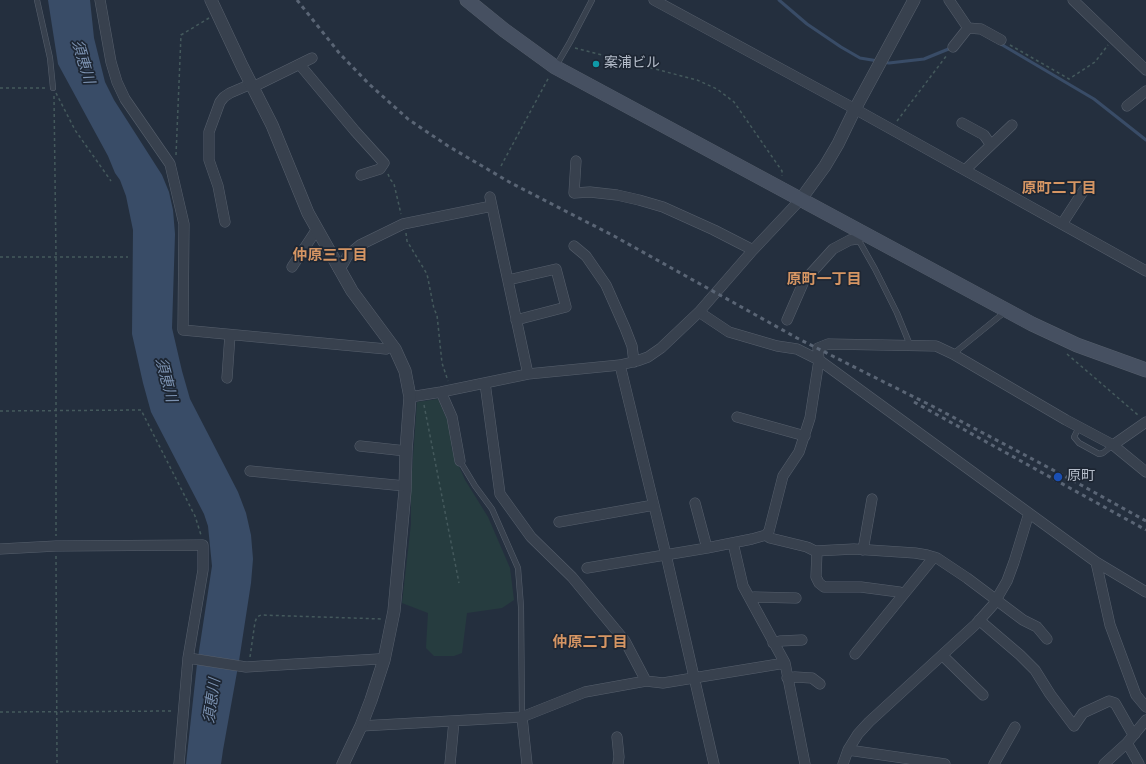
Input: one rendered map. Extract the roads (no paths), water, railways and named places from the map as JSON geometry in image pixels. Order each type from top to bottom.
[{"type":"main road","points":[[467,0],[504,30],[555,67],[801,199],[860,236],[1077,345],[1146,370]]},
{"type":"street","points":[[100,0],[111,62],[117,82],[125,99],[171,167],[184,224],[183,330],[386,349],[392,346]]},
{"type":"street","points":[[211,0],[272,125],[308,212],[352,291],[392,346],[416,396],[406,451],[405,486],[392,620],[384,660],[361,726],[342,764]]},
{"type":"street","points":[[654,0],[855,109],[1146,271]]},
{"type":"street","points":[[416,396],[528,374],[620,365],[634,362],[662,348],[700,312],[752,250],[801,199],[838,144],[855,109],[914,0]]},
{"type":"street","points":[[949,0],[968,28]]},
{"type":"street","points":[[1073,0],[1146,70]]},
{"type":"street","points":[[968,28],[980,29],[1001,40]]},
{"type":"street","points":[[953,47],[968,28]]},
{"type":"street","points":[[225,222],[220,194],[209,160],[209,132],[220,102],[230,92],[252,86],[300,65],[312,58]]},
{"type":"street","points":[[300,65],[384,163],[380,169],[361,175]]},
{"type":"street","points":[[1126,106],[1146,91]]},
{"type":"street","points":[[962,123],[984,135],[991,145]]},
{"type":"street","points":[[965,170],[1012,125]]},
{"type":"street","points":[[576,161],[574,193],[590,192],[617,195],[663,207],[697,221],[752,250]]},
{"type":"street","points":[[1062,224],[1084,190]]},
{"type":"street","points":[[338,268],[343,264],[348,255],[360,245],[403,224],[491,201],[528,374]]},
{"type":"street","points":[[292,267],[317,229]]},
{"type":"street","points":[[787,320],[804,281],[832,249],[860,236]]},
{"type":"street","points":[[574,246],[586,256],[606,285],[632,346],[634,362]]},
{"type":"street","points":[[508,280],[556,269],[566,307],[516,320]]},
{"type":"street","points":[[700,312],[729,332],[777,346],[797,349],[819,360],[1096,562],[1146,592]]},
{"type":"street","points":[[227,378],[230,335]]},
{"type":"street","points":[[766,535],[783,476],[799,452],[805,436],[810,418],[819,360],[818,348],[828,344],[936,346],[953,354],[1113,445],[1146,472]]},
{"type":"street","points":[[620,365],[666,555],[714,764]]},
{"type":"street","points":[[485,383],[500,494],[531,537],[572,577],[625,641],[646,681]]},
{"type":"street","points":[[441,392],[452,417],[460,461]]},
{"type":"street","points":[[737,416],[805,436]]},
{"type":"street","points":[[1113,445],[1143,419]]},
{"type":"street","points":[[360,446],[406,451]]},
{"type":"street","points":[[250,471],[405,486]]},
{"type":"street","points":[[863,550],[872,499]]},
{"type":"street","points":[[695,503],[708,548]]},
{"type":"street","points":[[559,522],[654,505]]},
{"type":"street","points":[[843,764],[848,750],[858,734],[869,722],[979,620],[996,600],[1007,581],[1014,562],[1028,513]]},
{"type":"street","points":[[586,568],[708,548],[766,535],[770,538],[817,551],[863,550],[927,554],[944,562],[1023,620],[1037,627],[1047,639]]},
{"type":"street","points":[[733,543],[743,586],[784,663],[805,764]]},
{"type":"street","points":[[0,549],[56,546],[203,545],[203,570],[193,659],[183,711],[179,764]]},
{"type":"street","points":[[817,551],[816,577],[818,583],[824,587],[862,586],[899,592],[903,595]]},
{"type":"street","points":[[855,654],[934,557]]},
{"type":"street","points":[[1096,562],[1110,625],[1136,695],[1146,707]]},
{"type":"street","points":[[750,599],[754,597],[796,598]]},
{"type":"street","points":[[979,620],[1035,670],[1050,694],[1074,726],[1083,713],[1108,701],[1115,703],[1131,731],[1135,734]]},
{"type":"street","points":[[773,643],[780,641],[802,640]]},
{"type":"street","points":[[942,655],[983,695]]},
{"type":"street","points":[[193,659],[248,667],[378,659],[384,660]]},
{"type":"street","points":[[361,726],[522,717],[585,692],[646,681],[663,683],[784,663]]},
{"type":"street","points":[[787,678],[812,678],[820,684]]},
{"type":"street","points":[[522,717],[527,764]]},
{"type":"street","points":[[1104,764],[1127,743],[1146,720]]},
{"type":"street","points":[[450,764],[454,721]]},
{"type":"street","points":[[994,764],[1015,727]]},
{"type":"street","points":[[617,737],[619,756],[618,764]]},
{"type":"street","points":[[1127,743],[1139,764]]},
{"type":"street","points":[[848,750],[945,764]]},
{"type":"lane","points":[[38,0],[50,58],[54,88]]},
{"type":"lane","points":[[555,67],[568,46],[592,0]]},
{"type":"lane","points":[[860,236],[897,313],[910,345]]},
{"type":"lane","points":[[953,354],[1007,310]]},
{"type":"lane","points":[[1079,427],[1074,437],[1079,443],[1099,454],[1103,453],[1113,445]]},
{"type":"lane","points":[[460,461],[475,486],[492,509],[518,568],[521,607],[522,717]]},
{"type":"water","name":"須恵川","points":[[48,0],[90,0],[94,38],[105,82],[114,100],[162,175],[169,192],[173,210],[175,234],[172,328],[182,371],[190,399],[238,492],[246,513],[251,535],[253,559],[251,583],[221,764],[186,764],[197,664],[212,566],[208,526],[204,514],[151,412],[132,334],[133,230],[126,196],[108,156],[58,64]]},
{"type":"waterway","points":[[779,0],[807,24],[841,47],[860,58],[878,61]]},
{"type":"waterway","points":[[999,43],[1094,99],[1146,140]]},
{"type":"waterway","points":[[883,62],[889,63],[924,59],[951,48]]},
{"type":"railway","points":[[297,0],[340,54],[369,84],[408,119],[448,146],[511,183],[614,236],[797,338],[932,406],[1146,521]]},
{"type":"railway","points":[[914,402],[1146,530]]},
{"type":"place","name":"案浦ビル","points":[[596,64]]},
{"type":"place","name":"原町","points":[[1058,477]]},
{"type":"district","name":"原町二丁目","points":[[1059,189]]},
{"type":"district","name":"仲原三丁目","points":[[330,256]]},
{"type":"district","name":"原町一丁目","points":[[824,280]]},
{"type":"district","name":"仲原二丁目","points":[[590,643]]}]
